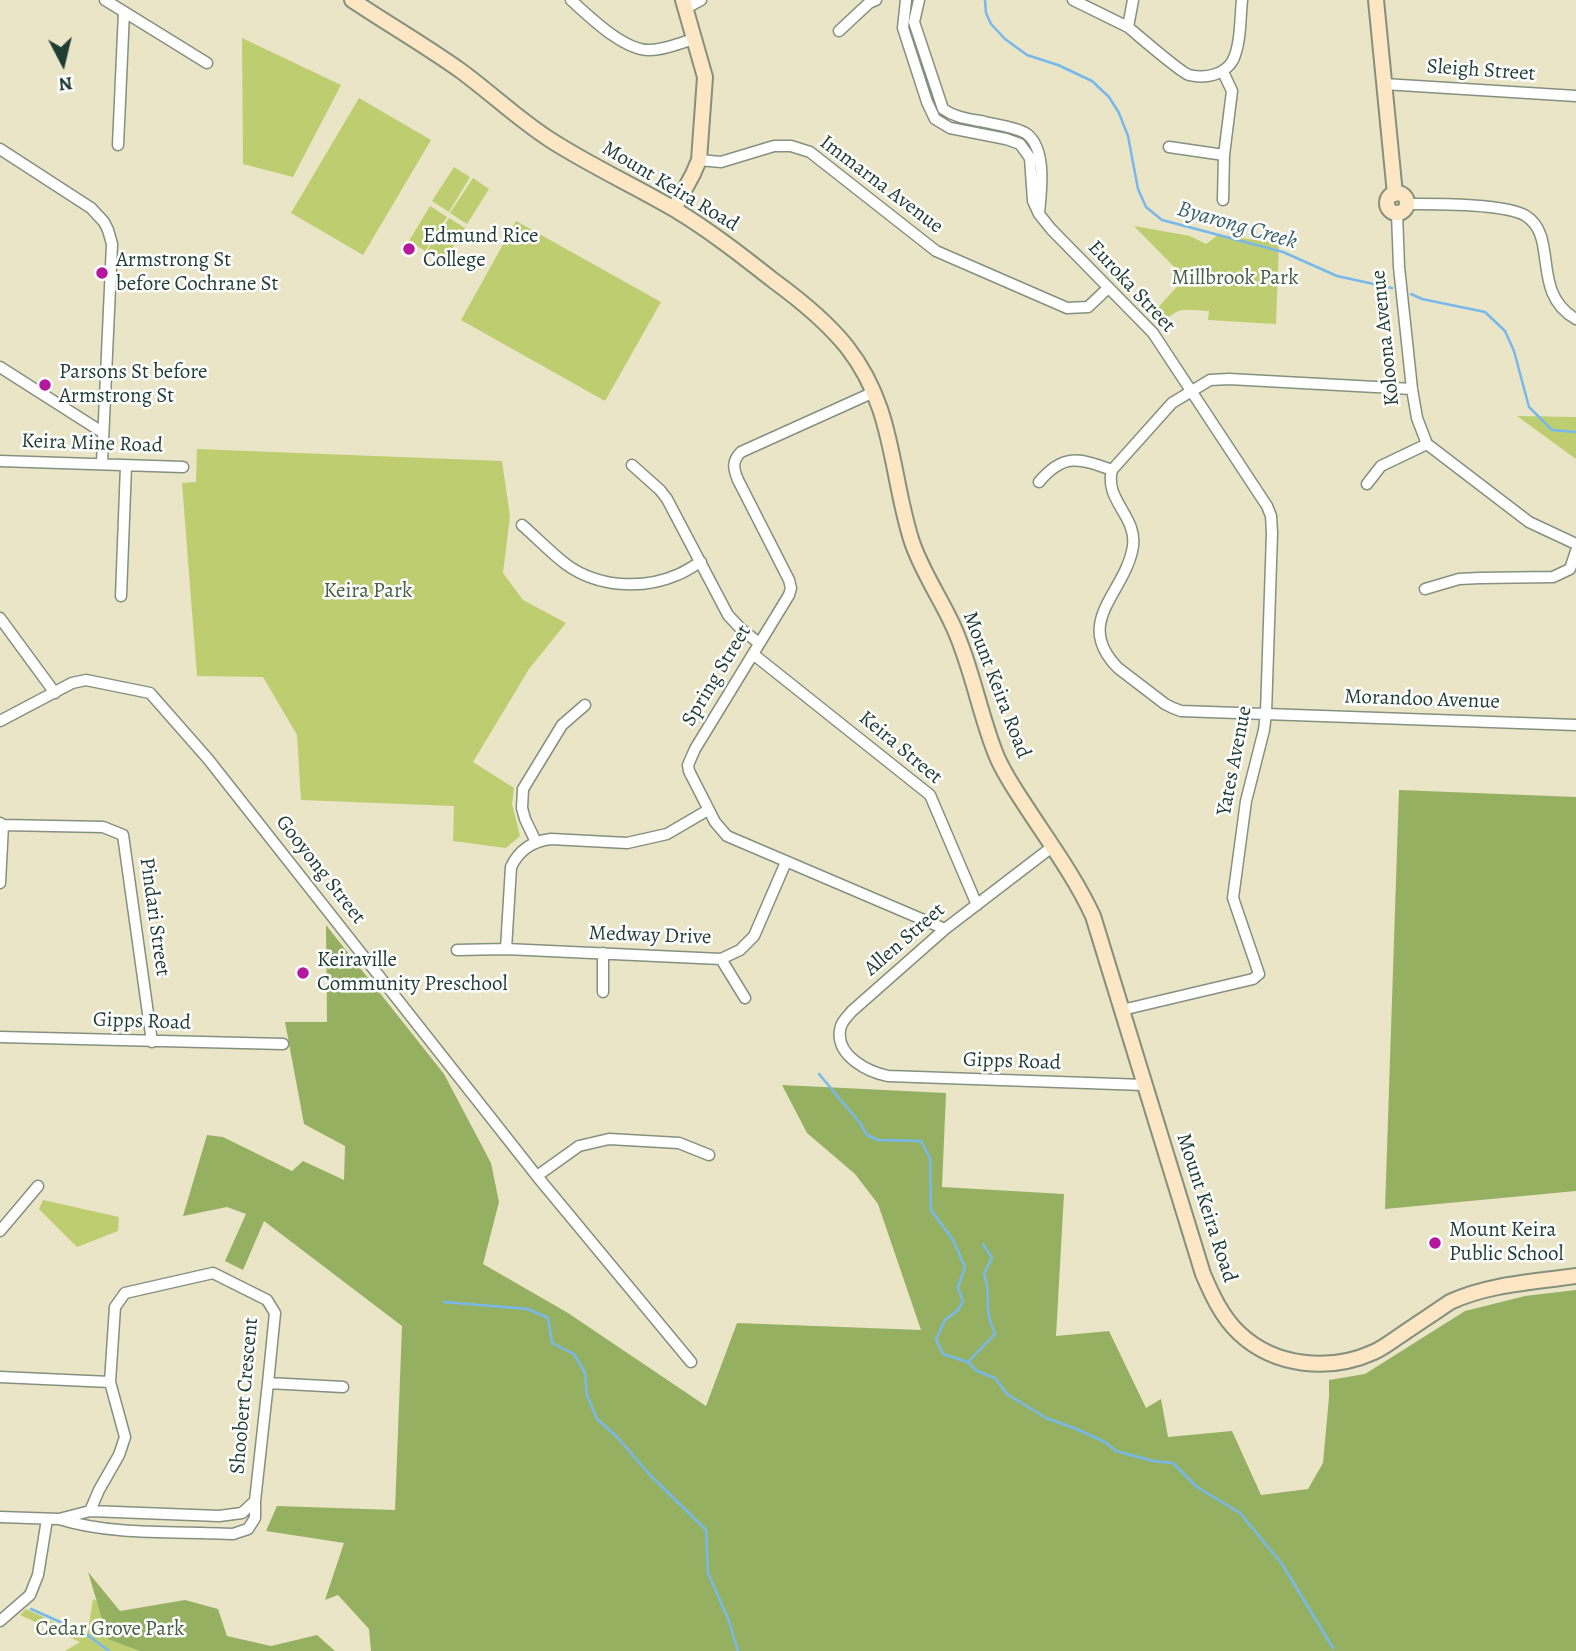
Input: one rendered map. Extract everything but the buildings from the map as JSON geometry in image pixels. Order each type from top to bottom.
[{"type":"main road","name":"Mount Keira Road","points":[[352,0],[439,56],[552,141],[711,232],[833,330],[854,356],[874,392],[884,419],[916,555],[953,626],[996,755],[1093,916],[1193,1244],[1211,1292],[1238,1332],[1278,1357],[1311,1364],[1330,1364],[1377,1351],[1461,1297],[1485,1290],[1576,1276]]},
{"type":"main road","points":[[1376,0],[1395,194],[1388,200],[1388,205],[1391,210],[1402,208]]},
{"type":"main road","points":[[674,209],[699,160],[705,78],[685,4]]},
{"type":"street","points":[[105,0],[207,63]]},
{"type":"street","points":[[571,0],[604,29],[638,49],[656,50],[694,39]]},
{"type":"street","points":[[685,4],[701,0]]},
{"type":"street","points":[[839,31],[876,0]]},
{"type":"street","name":"Euroka Street","points":[[906,0],[903,28],[935,119],[950,128],[1020,144],[1030,158],[1033,201],[1039,214],[1153,333],[1191,390]]},
{"type":"street","points":[[919,0],[914,22],[943,109],[954,116],[1009,127],[1027,134],[1039,150],[1039,214]]},
{"type":"street","points":[[1073,0],[1128,27],[1187,74],[1208,76],[1223,72],[1232,62],[1237,47],[1242,0]]},
{"type":"street","points":[[1128,27],[1133,0]]},
{"type":"street","points":[[118,145],[124,12]]},
{"type":"street","points":[[1223,72],[1232,90],[1224,155],[1223,200]]},
{"type":"street","name":"Sleigh Street","points":[[1384,84],[1576,96]]},
{"type":"street","name":"Immarna Avenue","points":[[699,160],[721,162],[774,146],[791,146],[810,152],[936,251],[1067,308],[1088,307],[1108,288]]},
{"type":"street","points":[[1169,147],[1224,155]]},
{"type":"street","points":[[0,149],[91,208],[104,222],[111,236],[102,463]]},
{"type":"street","points":[[1402,208],[1444,204],[1506,209],[1524,214],[1535,224],[1541,237],[1548,282],[1555,300],[1566,313],[1576,319]]},
{"type":"street","name":"Koloona Avenue","points":[[1402,208],[1399,267],[1412,389],[1417,418],[1427,444]]},
{"type":"street","points":[[0,367],[102,432]]},
{"type":"street","points":[[1039,482],[1049,470],[1068,460],[1083,460],[1112,470],[1165,409],[1210,380],[1412,389]]},
{"type":"street","name":"Yates Avenue","points":[[1122,1010],[1253,979],[1259,974],[1233,898],[1246,801],[1266,713],[1271,516],[1268,506],[1191,390]]},
{"type":"street","name":"Spring Street","points":[[874,392],[741,452],[735,459],[734,471],[738,480],[791,584],[789,595],[695,749],[688,765],[708,810],[718,828],[727,836],[946,929]]},
{"type":"street","points":[[1367,484],[1381,466],[1427,444],[1529,522],[1576,544]]},
{"type":"street","name":"Keira Mine Road","points":[[0,461],[183,467]]},
{"type":"street","points":[[632,465],[667,499],[728,615],[759,643]]},
{"type":"street","points":[[121,596],[126,466]]},
{"type":"street","name":"Morandoo Avenue","points":[[1112,470],[1110,481],[1114,496],[1131,523],[1133,545],[1128,563],[1099,623],[1100,639],[1118,668],[1172,708],[1193,712],[1576,725]]},
{"type":"street","points":[[522,525],[568,565],[609,583],[641,584],[663,580],[701,562]]},
{"type":"street","points":[[1425,589],[1459,579],[1553,578],[1570,569],[1576,551]]},
{"type":"street","points":[[0,618],[55,693]]},
{"type":"street","name":"Keira Street","points":[[753,654],[930,795],[977,905]]},
{"type":"street","name":"Gooyong Street","points":[[0,721],[72,683],[86,680],[150,693],[208,759],[537,1175],[691,1362]]},
{"type":"street","points":[[536,842],[522,808],[523,789],[562,725],[585,705]]},
{"type":"street","points":[[506,949],[511,867],[523,850],[536,842],[557,839],[627,843],[667,834],[708,810]]},
{"type":"street","points":[[0,883],[1,824]]},
{"type":"street","name":"Pindari Street","points":[[1,824],[103,827],[123,835],[152,1042]]},
{"type":"street","name":"Allen Street","points":[[878,1074],[860,1065],[846,1052],[840,1030],[843,1022],[852,1011],[946,929],[1052,847]]},
{"type":"street","name":"Medway Drive","points":[[457,950],[506,949],[721,959],[740,950],[754,936],[786,862]]},
{"type":"street","points":[[603,953],[603,992]]},
{"type":"street","points":[[721,959],[745,998]]},
{"type":"street","name":"Gipps Road","points":[[0,1037],[283,1044]]},
{"type":"street","name":"Gipps Road","points":[[878,1074],[1144,1085]]},
{"type":"street","points":[[537,1175],[579,1146],[609,1139],[680,1143],[709,1155]]},
{"type":"street","points":[[0,1231],[38,1186]]},
{"type":"street","name":"Shoobert Crescent","points":[[53,1519],[119,1531],[233,1534],[248,1529],[255,1518],[275,1313],[267,1300],[213,1273],[125,1293],[115,1307],[110,1382],[125,1437],[119,1455],[90,1511]]},
{"type":"street","points":[[0,1377],[110,1382]]},
{"type":"street","points":[[268,1383],[343,1387]]},
{"type":"street","points":[[0,1517],[53,1519],[90,1511],[219,1516],[242,1513],[255,1501]]},
{"type":"street","points":[[0,1621],[30,1595],[53,1519]]},
{"type":"green space","points":[[242,38],[341,85],[293,177],[243,164]]},
{"type":"green space","points":[[359,98],[431,140],[363,255],[291,213]]},
{"type":"green space","points":[[454,167],[470,177],[449,212],[432,201]]},
{"type":"green space","points":[[473,178],[489,189],[467,224],[450,213]]},
{"type":"green space","points":[[430,206],[447,217],[425,251],[409,241]]},
{"type":"green space","points":[[449,218],[465,228],[443,263],[426,252]]},
{"type":"green space","points":[[516,221],[661,302],[605,401],[461,320]]},
{"type":"green space","name":"Millbrook Park","points":[[1134,226],[1190,236],[1206,244],[1218,235],[1279,243],[1276,324],[1208,320],[1209,311],[1188,310],[1172,314],[1163,325],[1153,313],[1185,278]]},
{"type":"green space","points":[[1517,416],[1576,417],[1576,459]]},
{"type":"green space","name":"Keira Park","points":[[197,449],[502,461],[510,516],[503,573],[523,600],[566,623],[529,669],[473,762],[514,788],[512,804],[520,836],[506,848],[453,841],[454,806],[301,800],[297,735],[263,677],[197,676],[182,483],[196,482]]},
{"type":"green space","points":[[1399,790],[1576,797],[1576,1191],[1385,1209]]},
{"type":"green space","points":[[326,925],[444,1074],[491,1163],[499,1202],[483,1264],[568,1313],[706,1406],[737,1323],[921,1330],[878,1204],[855,1174],[807,1133],[782,1085],[946,1093],[942,1187],[1064,1194],[1056,1336],[1109,1331],[1146,1408],[1161,1399],[1168,1437],[1232,1431],[1261,1495],[1308,1489],[1323,1463],[1329,1380],[1365,1374],[1465,1311],[1525,1296],[1576,1290],[1576,1651],[371,1651],[369,1629],[338,1595],[325,1600],[344,1543],[266,1531],[277,1506],[395,1510],[402,1326],[264,1221],[243,1270],[225,1261],[246,1214],[227,1207],[183,1216],[207,1135],[223,1137],[292,1171],[303,1161],[344,1180],[345,1146],[304,1124],[285,1022],[327,1022]]},
{"type":"green space","points":[[43,1200],[119,1217],[118,1231],[77,1247],[39,1209]]},
{"type":"green space","points":[[88,1572],[120,1611],[185,1600],[218,1609],[227,1636],[271,1646],[317,1635],[335,1651],[140,1651],[108,1639]]},
{"type":"green space","name":"Cedar Grove Park","points":[[93,1599],[206,1651],[65,1651],[80,1642],[20,1615],[26,1609],[87,1637]]},
{"type":"waterway","name":"Byarong Creek","points":[[985,0],[986,13],[991,24],[1005,39],[1027,55],[1058,65],[1092,81],[1109,97],[1128,136],[1138,189],[1146,207],[1162,220],[1283,252],[1337,276],[1392,288]]},
{"type":"waterway","name":"Byarong Creek","points":[[1411,294],[1422,299],[1485,312],[1505,331],[1514,351],[1529,407],[1552,430],[1576,432]]},
{"type":"waterway","points":[[819,1074],[867,1135],[878,1140],[921,1141],[930,1158],[931,1210],[953,1240],[965,1267],[958,1287],[963,1302],[957,1311],[945,1320],[936,1339],[943,1354],[968,1362],[977,1371],[995,1378],[1007,1394],[1046,1418],[1105,1442],[1116,1451],[1153,1461],[1173,1463],[1197,1487],[1240,1513],[1282,1564],[1333,1648]]},
{"type":"waterway","points":[[968,1362],[995,1334],[989,1316],[984,1274],[992,1258],[983,1244]]},
{"type":"waterway","points":[[444,1302],[528,1309],[548,1318],[552,1343],[574,1354],[585,1373],[587,1395],[597,1419],[706,1530],[708,1573],[729,1621],[738,1651]]},
{"type":"waterway","points":[[31,1609],[85,1633],[109,1651]]},
{"type":"place","name":"Edmund Rice College","points":[[409,249]]},
{"type":"place","name":"Armstrong St before Cochrane St","points":[[102,273]]},
{"type":"place","name":"Parsons St before Armstrong St","points":[[45,385]]},
{"type":"place","name":"Keiraville Community Preschool","points":[[303,973]]},
{"type":"place","name":"Mount Keira Public School","points":[[1435,1243]]}]
